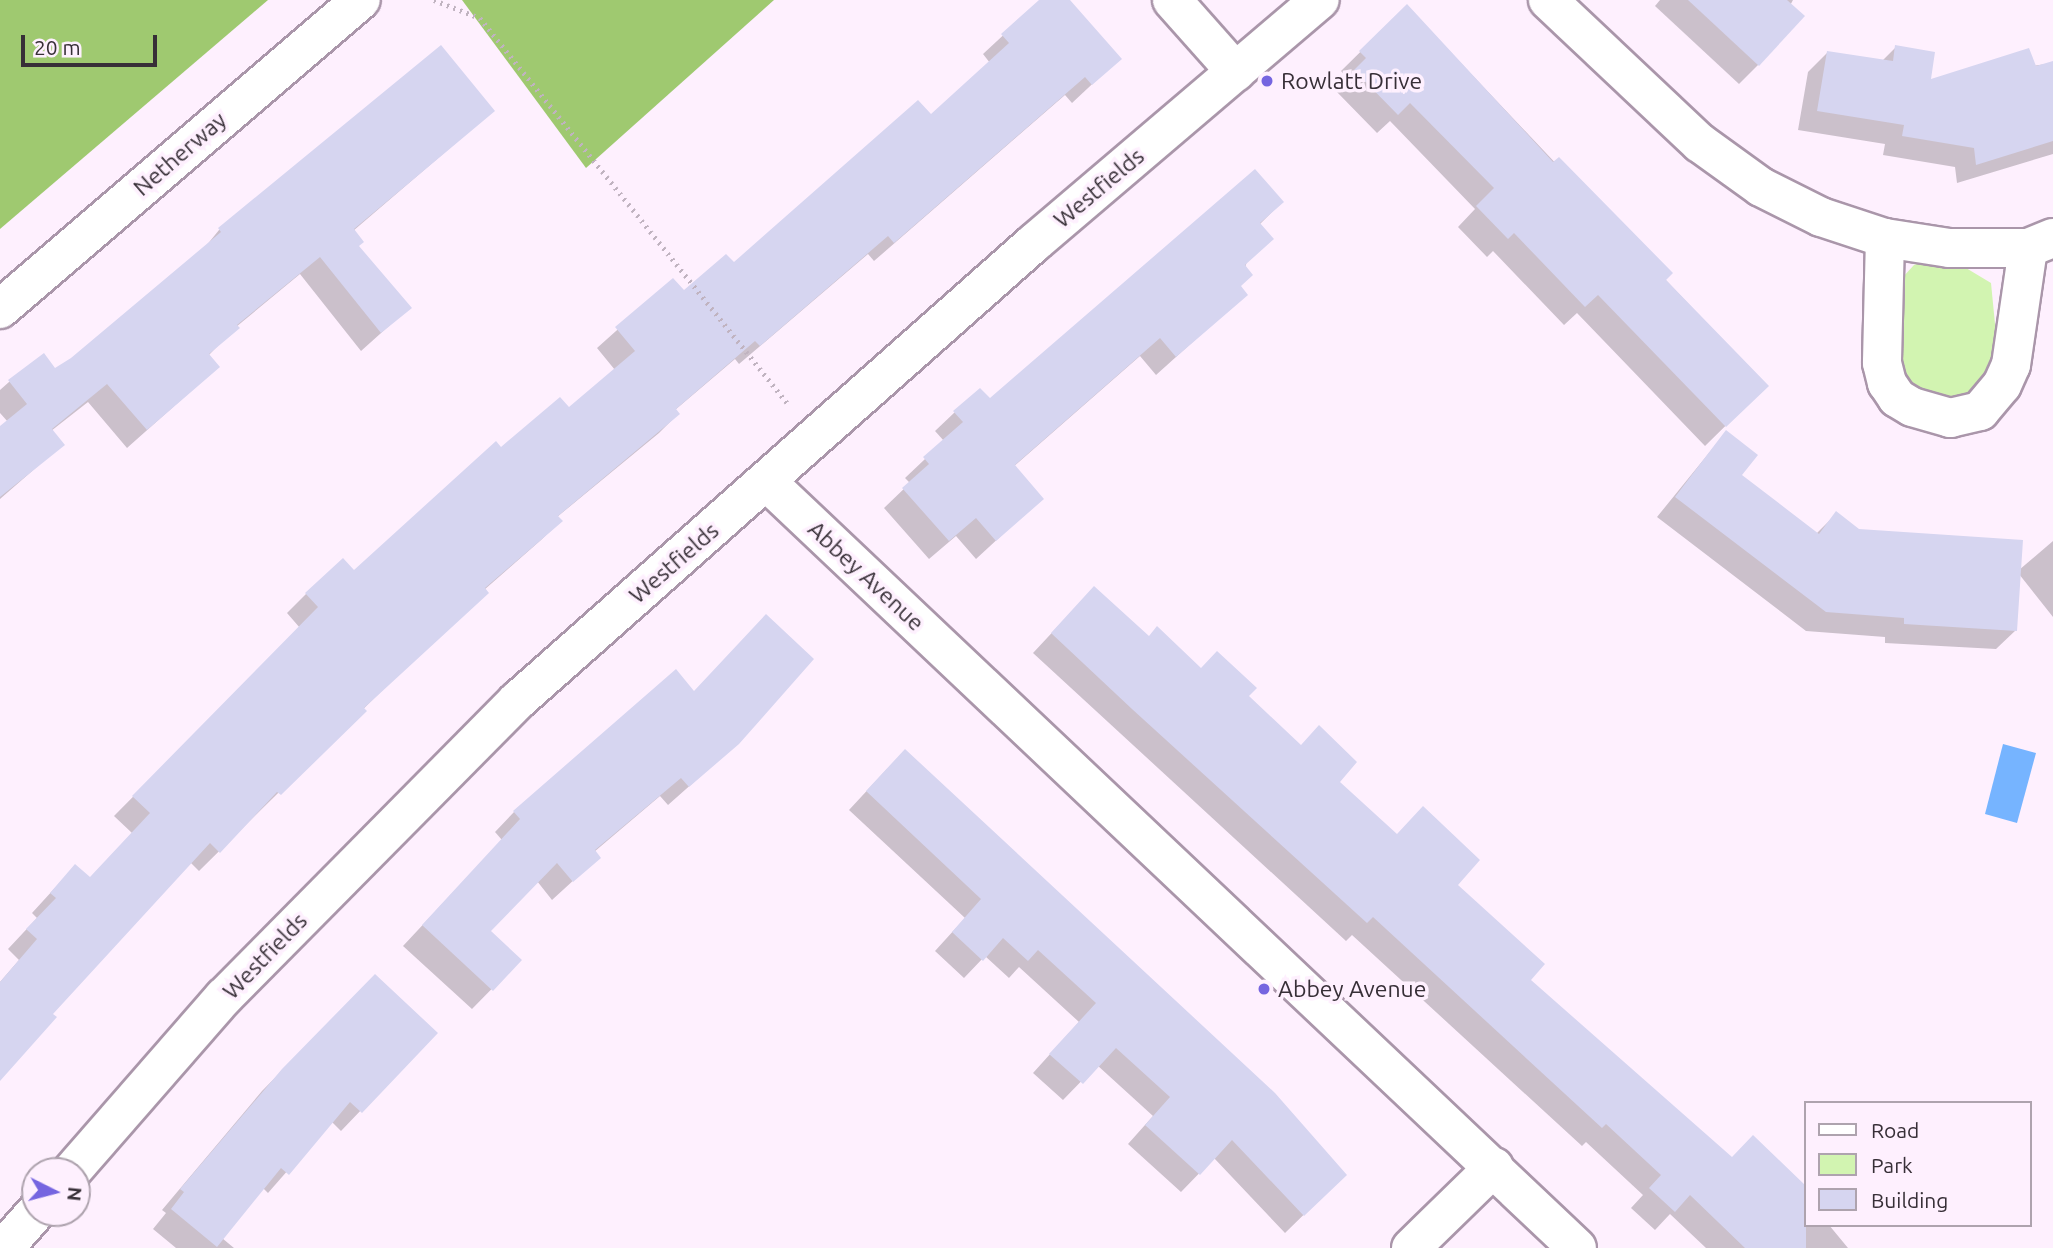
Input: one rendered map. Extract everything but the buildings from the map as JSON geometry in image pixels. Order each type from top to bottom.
[{"type":"street","name":"Netherway","points":[[0,309],[360,0]]},
{"type":"street","points":[[1172,0],[1236,72]]},
{"type":"street","name":"Westfields","points":[[84,1157],[224,997],[517,701],[817,435],[1320,0]]},
{"type":"street","points":[[1548,0],[1700,143],[1751,180],[1821,217],[1885,238],[1949,248],[2040,243],[2011,365],[2003,385],[1980,411],[1950,418],[1912,407],[1897,398],[1887,383],[1882,363],[1885,238]]},
{"type":"street","name":"Abbey Avenue","points":[[766,481],[1577,1248]]},
{"type":"street","points":[[1411,1248],[1494,1167]]},
{"type":"street","points":[[4,1248],[23,1227]]},
{"type":"path","points":[[434,0],[480,18],[817,435]]},
{"type":"green space","points":[[0,0],[268,0],[0,229]]},
{"type":"green space","points":[[462,0],[774,0],[586,168]]},
{"type":"green space","points":[[1925,261],[1966,268],[1991,283],[1996,334],[1991,367],[1969,397],[1954,403],[1917,396],[1905,379],[1897,352],[1902,278],[1914,265]]},
{"type":"water","points":[[2003,744],[2036,753],[2017,823],[1985,814]]},
{"type":"place","name":"Rowlatt Drive","points":[[1267,81]]},
{"type":"place","name":"Abbey Avenue","points":[[1264,989]]}]
